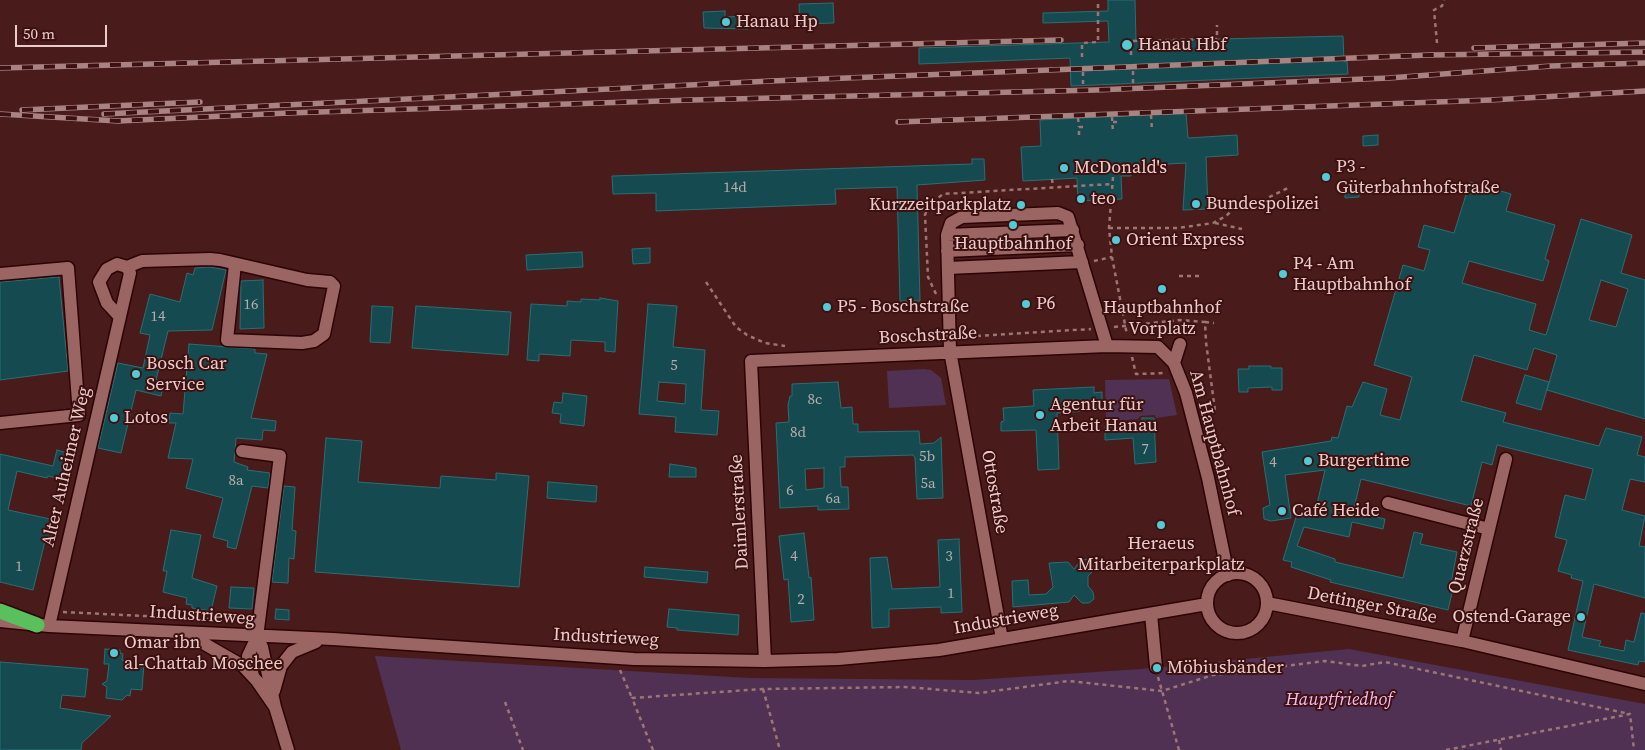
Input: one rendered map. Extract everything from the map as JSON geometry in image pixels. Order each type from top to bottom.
[{"type":"highway","points":[[0,612],[43,625]]},
{"type":"street","points":[[1073,230],[947,235],[952,223],[962,217],[1058,213],[1068,217],[1073,230],[1078,246],[1087,264],[1107,346]]},
{"type":"street","name":"Ottostraße","points":[[947,235],[950,351],[1002,639]]},
{"type":"street","points":[[947,252],[1078,246]]},
{"type":"street","points":[[119,316],[107,302],[100,282],[102,275],[114,265],[127,267],[142,261],[210,259],[235,264],[307,280],[330,282],[334,286],[324,334],[314,341],[302,343],[227,340],[235,264]]},
{"type":"street","points":[[948,268],[1087,264]]},
{"type":"street","name":"Alter Auheimer Weg","points":[[43,625],[52,612],[130,273],[127,267]]},
{"type":"street","points":[[0,274],[68,268],[79,415],[0,423]]},
{"type":"street","points":[[1171,368],[1180,344]]},
{"type":"street","name":"Am Hauptbahnhof","points":[[1107,346],[1158,347],[1186,393],[1206,469],[1228,575]]},
{"type":"street","name":"Boschstraße","points":[[751,361],[863,357],[950,351],[1107,346]]},
{"type":"street","name":"Daimlerstraße","points":[[751,361],[765,661]]},
{"type":"street","points":[[242,451],[280,456],[257,637],[248,656],[253,676]]},
{"type":"street","name":"Quarzstraße","points":[[1462,641],[1506,458]]},
{"type":"street","points":[[1388,503],[1489,529]]},
{"type":"street","points":[[1228,575],[1245,575],[1255,579],[1262,587],[1267,603],[1263,618],[1254,627],[1245,632],[1235,633],[1224,630],[1215,623],[1210,616],[1207,604],[1210,591],[1217,581],[1228,575]]},
{"type":"street","name":"Dettinger Straße","points":[[1267,603],[1462,641],[1645,684]]},
{"type":"street","name":"Industrieweg","points":[[0,621],[257,637],[333,639],[616,658],[765,661],[897,655],[1207,604]]},
{"type":"street","points":[[1151,614],[1156,667]]},
{"type":"street","points":[[183,631],[228,655],[253,676],[275,707]]},
{"type":"street","points":[[257,637],[262,647],[275,707],[288,750]]},
{"type":"street","points":[[273,693],[281,666],[292,652],[312,643],[333,639]]},
{"type":"path","points":[[1082,57],[1082,43],[1098,42],[1098,0]]},
{"type":"path","points":[[1437,43],[1434,10],[1442,6],[1444,0]]},
{"type":"path","points":[[1216,25],[1218,51]]},
{"type":"path","points":[[1132,55],[1131,41],[1217,39]]},
{"type":"path","points":[[1127,49],[1131,48]]},
{"type":"path","points":[[1082,50],[1087,50]]},
{"type":"path","points":[[1133,71],[1133,84]]},
{"type":"path","points":[[1083,72],[1083,85]]},
{"type":"path","points":[[1128,77],[1133,77]]},
{"type":"path","points":[[1151,115],[1152,131]]},
{"type":"path","points":[[1112,117],[1113,134]]},
{"type":"path","points":[[1078,118],[1081,127],[1079,135]]},
{"type":"path","points":[[1112,122],[1119,122]]},
{"type":"path","points":[[1147,124],[1152,124]]},
{"type":"path","points":[[1113,177],[1110,228],[1112,257],[1136,374],[1171,368]]},
{"type":"path","points":[[1052,179],[1053,187]]},
{"type":"path","points":[[1213,223],[1226,216],[1237,206],[1252,205],[1290,187]]},
{"type":"path","points":[[1110,228],[1178,228],[1213,223],[1242,229]]},
{"type":"path","points":[[1087,264],[1094,260],[1112,257]]},
{"type":"path","points":[[1179,276],[1199,276]]},
{"type":"path","points":[[706,282],[726,315],[742,331],[765,343],[793,347]]},
{"type":"path","points":[[1198,316],[1198,322]]},
{"type":"path","points":[[950,338],[1102,329],[1180,320],[1214,323]]},
{"type":"path","points":[[1206,322],[1206,342],[1215,411]]},
{"type":"path","points":[[52,612],[258,622]]},
{"type":"path","points":[[616,658],[653,750]]},
{"type":"path","points":[[632,698],[763,689],[906,687],[979,693],[1069,681],[1162,691],[1213,675],[1325,660],[1362,666],[1385,662],[1630,714]]},
{"type":"path","points":[[1156,667],[1179,750]]},
{"type":"path","points":[[763,689],[780,750]]},
{"type":"path","points":[[505,702],[523,750]]},
{"type":"path","points":[[1446,750],[1630,714]]},
{"type":"path","points":[[1630,714],[1634,750]]},
{"type":"path","points":[[1499,740],[1501,750]]},
{"type":"green space","points":[[931,370],[941,378],[946,405],[889,408],[887,371]]},
{"type":"green space","points":[[1169,379],[1177,415],[1156,418],[1155,415],[1140,416],[1138,419],[1106,422],[1105,380]]},
{"type":"green space","name":"Hauptfriedhof","points":[[1349,649],[1645,704],[1645,750],[401,750],[375,656],[749,678],[973,680],[1141,669]]},
{"type":"building","points":[[1108,0],[1135,0],[1136,41],[1343,36],[1344,62],[1347,61],[1348,74],[1071,86],[1070,58],[919,64],[919,48],[1109,42],[1108,21],[1043,23],[1043,13],[1108,11]]},
{"type":"building","points":[[833,3],[834,23],[800,24],[799,4]]},
{"type":"building","name":"Hanau Hp","points":[[725,11],[725,17],[747,16],[748,29],[704,28],[703,12]]},
{"type":"building","points":[[1186,113],[1188,138],[1237,135],[1238,155],[1206,157],[1208,209],[1183,210],[1186,163],[1130,166],[1131,176],[1121,176],[1122,199],[1078,201],[1077,178],[1023,181],[1021,147],[1041,146],[1040,120]]},
{"type":"building","points":[[1378,135],[1378,145],[1363,146],[1363,136]]},
{"type":"building","points":[[972,159],[984,159],[985,180],[917,185],[920,301],[900,301],[897,187],[835,189],[836,204],[656,211],[656,193],[613,194],[612,176],[972,164]]},
{"type":"building","points":[[1470,182],[1511,194],[1506,211],[1555,225],[1545,259],[1549,261],[1543,281],[1469,261],[1462,283],[1536,304],[1529,330],[1546,335],[1581,219],[1632,235],[1621,273],[1645,280],[1645,419],[1547,390],[1557,355],[1534,348],[1527,370],[1474,355],[1461,401],[1506,413],[1503,422],[1599,446],[1606,428],[1642,437],[1637,455],[1645,457],[1645,482],[1630,479],[1622,510],[1645,516],[1639,546],[1645,547],[1645,598],[1594,584],[1582,637],[1601,641],[1599,646],[1624,651],[1626,640],[1634,642],[1641,613],[1645,614],[1645,662],[1639,661],[1638,665],[1568,650],[1583,581],[1571,578],[1572,575],[1558,571],[1567,540],[1555,537],[1565,495],[1585,500],[1593,469],[1497,445],[1492,465],[1482,462],[1471,506],[1361,479],[1353,512],[1385,519],[1383,529],[1352,522],[1349,537],[1304,527],[1297,546],[1335,559],[1335,562],[1403,578],[1414,532],[1423,534],[1420,544],[1457,552],[1450,588],[1453,589],[1448,610],[1330,582],[1331,580],[1291,567],[1292,562],[1283,560],[1297,514],[1314,517],[1325,470],[1285,475],[1291,518],[1271,521],[1264,519],[1263,508],[1270,505],[1262,452],[1331,441],[1332,437],[1338,438],[1347,406],[1352,407],[1363,382],[1387,389],[1380,415],[1400,420],[1412,377],[1374,365],[1403,265],[1424,271],[1430,250],[1418,247],[1424,225],[1454,233]],"holes":[[[1601,280],[1628,289],[1616,327],[1589,320]]]},
{"type":"building","points":[[1359,188],[1359,197],[1345,198],[1345,189]]},
{"type":"building","points":[[650,248],[650,263],[633,264],[632,249]]},
{"type":"building","points":[[582,252],[583,267],[527,270],[526,255]]},
{"type":"building","points":[[210,267],[226,270],[212,330],[168,331],[156,380],[164,381],[161,396],[136,390],[121,453],[98,448],[118,363],[143,368],[150,335],[140,333],[150,294],[180,302],[187,273],[193,275],[195,268]]},
{"type":"building","points":[[59,277],[68,371],[0,380],[0,282]]},
{"type":"building","points":[[263,280],[264,328],[240,329],[241,281]]},
{"type":"building","points":[[600,298],[618,301],[615,352],[605,351],[605,342],[571,340],[570,356],[539,354],[539,361],[527,360],[531,304],[567,306],[567,301],[581,302],[581,299],[600,300]]},
{"type":"building","points":[[648,304],[677,306],[673,347],[705,350],[701,410],[719,411],[717,435],[675,432],[676,417],[639,414]],"holes":[[[659,382],[686,384],[685,404],[657,401]]]},
{"type":"building","points":[[372,306],[393,307],[390,343],[370,342]]},
{"type":"building","points":[[416,306],[511,312],[508,355],[412,348]]},
{"type":"building","points":[[189,344],[255,349],[255,353],[267,354],[251,418],[276,421],[275,431],[263,430],[262,440],[236,438],[234,462],[248,467],[247,470],[270,473],[268,488],[252,486],[236,549],[227,547],[228,541],[213,537],[223,498],[186,488],[193,459],[168,458],[176,423],[169,423],[170,413],[183,414]]},
{"type":"building","points":[[1249,366],[1282,368],[1282,390],[1272,390],[1272,387],[1248,388],[1248,392],[1239,392],[1238,369],[1249,369]]},
{"type":"building","points":[[1525,375],[1549,382],[1541,410],[1516,403]]},
{"type":"building","points":[[838,382],[841,408],[852,407],[853,424],[858,424],[858,432],[919,431],[920,444],[934,443],[941,437],[943,498],[917,499],[915,458],[913,455],[845,457],[845,467],[840,467],[841,487],[848,487],[849,509],[818,510],[818,506],[780,508],[776,423],[789,422],[788,405],[790,396],[792,396],[792,384]],"holes":[[[824,468],[824,488],[806,490],[805,469]]]},
{"type":"building","points":[[1094,387],[1094,393],[1102,392],[1102,410],[1057,413],[1059,469],[1038,470],[1036,430],[1001,431],[1001,422],[1004,421],[1003,408],[1034,406],[1033,390]]},
{"type":"building","points":[[563,393],[587,396],[584,426],[560,423],[561,414],[552,413],[554,402],[562,403]]},
{"type":"building","points":[[1142,418],[1154,418],[1156,462],[1135,464],[1133,438],[1105,440],[1105,426],[1114,426],[1115,428],[1142,426]]},
{"type":"building","points":[[326,438],[362,441],[358,482],[440,488],[441,476],[496,480],[496,473],[529,476],[519,587],[315,572]]},
{"type":"building","points":[[57,450],[74,455],[68,481],[17,471],[8,510],[55,520],[51,538],[46,537],[33,590],[0,582],[0,454],[53,466]]},
{"type":"building","points":[[670,464],[696,468],[696,477],[669,477]]},
{"type":"building","points":[[548,482],[597,486],[596,502],[547,498]]},
{"type":"building","points":[[284,486],[295,487],[292,530],[296,531],[294,559],[289,558],[288,583],[272,582]]},
{"type":"building","points":[[171,530],[201,535],[192,578],[217,586],[211,611],[192,608],[192,605],[186,604],[187,598],[163,592],[167,571],[163,571]]},
{"type":"building","points":[[804,533],[809,578],[811,577],[814,620],[791,622],[788,579],[784,580],[779,536]]},
{"type":"building","points":[[959,539],[962,612],[941,613],[941,607],[889,609],[889,627],[872,628],[870,558],[887,557],[892,589],[940,587],[938,540]]},
{"type":"building","points":[[1089,559],[1093,563],[1093,571],[1088,576],[1088,586],[1093,592],[1094,599],[1089,603],[1082,603],[1074,595],[1069,602],[1013,607],[1012,581],[1028,580],[1029,595],[1046,594],[1053,587],[1049,563],[1068,562],[1074,569],[1081,560]]},
{"type":"building","points":[[645,567],[708,572],[707,583],[644,577]]},
{"type":"building","points":[[231,587],[254,588],[252,609],[229,608]]},
{"type":"building","points":[[276,609],[289,610],[289,620],[275,619]]},
{"type":"building","points":[[669,609],[739,615],[738,635],[677,630],[677,628],[667,627]]},
{"type":"building","points":[[105,649],[120,650],[120,653],[123,654],[122,660],[144,663],[142,690],[131,689],[130,696],[127,695],[122,700],[106,698],[107,687],[102,684],[107,681],[109,664],[104,664]]},
{"type":"building","points":[[0,662],[88,669],[85,697],[62,695],[60,708],[111,716],[82,743],[81,750],[0,750]]},
{"type":"railway","points":[[0,68],[1061,40]]},
{"type":"railway","points":[[1474,48],[1645,43]]},
{"type":"railway","points":[[104,114],[771,81],[1429,55],[1645,52]]},
{"type":"railway","points":[[0,114],[118,121],[288,113],[692,100],[1096,90],[1389,78],[1551,66],[1645,63]]},
{"type":"railway","points":[[898,122],[1491,100],[1645,91]]},
{"type":"railway","points":[[22,110],[200,102]]},
{"type":"place","name":"Hanau Hp","points":[[726,22]]},
{"type":"place","name":"Hanau Hbf","points":[[1127,45]]},
{"type":"place","name":"McDonald's","points":[[1064,168]]},
{"type":"place","name":"P3 - Güterbahnhofstraße","points":[[1326,177]]},
{"type":"place","name":"teo","points":[[1081,199]]},
{"type":"place","name":"Bundespolizei","points":[[1196,204]]},
{"type":"place","name":"Kurzzeitparkplatz","points":[[1021,205]]},
{"type":"place","name":"Hauptbahnhof","points":[[1013,225]]},
{"type":"place","name":"Orient Express","points":[[1116,240]]},
{"type":"place","name":"P4 - Am Hauptbahnhof","points":[[1283,274]]},
{"type":"place","name":"Hauptbahnhof Vorplatz","points":[[1162,289]]},
{"type":"place","name":"P6","points":[[1026,304]]},
{"type":"place","name":"P5 - Boschstraße","points":[[827,307]]},
{"type":"place","name":"Bosch Car Service","points":[[136,374]]},
{"type":"place","name":"Agentur für Arbeit Hanau","points":[[1040,415]]},
{"type":"place","name":"Lotos","points":[[114,418]]},
{"type":"place","name":"Burgertime","points":[[1308,461]]},
{"type":"place","name":"Café Heide","points":[[1282,511]]},
{"type":"place","name":"Heraeus Mitarbeiterparkplatz","points":[[1161,525]]},
{"type":"place","name":"Ostend-Garage","points":[[1581,617]]},
{"type":"place","name":"Omar ibn al-Chattab Moschee","points":[[114,653]]},
{"type":"place","name":"Möbiusbänder","points":[[1157,668]]}]
